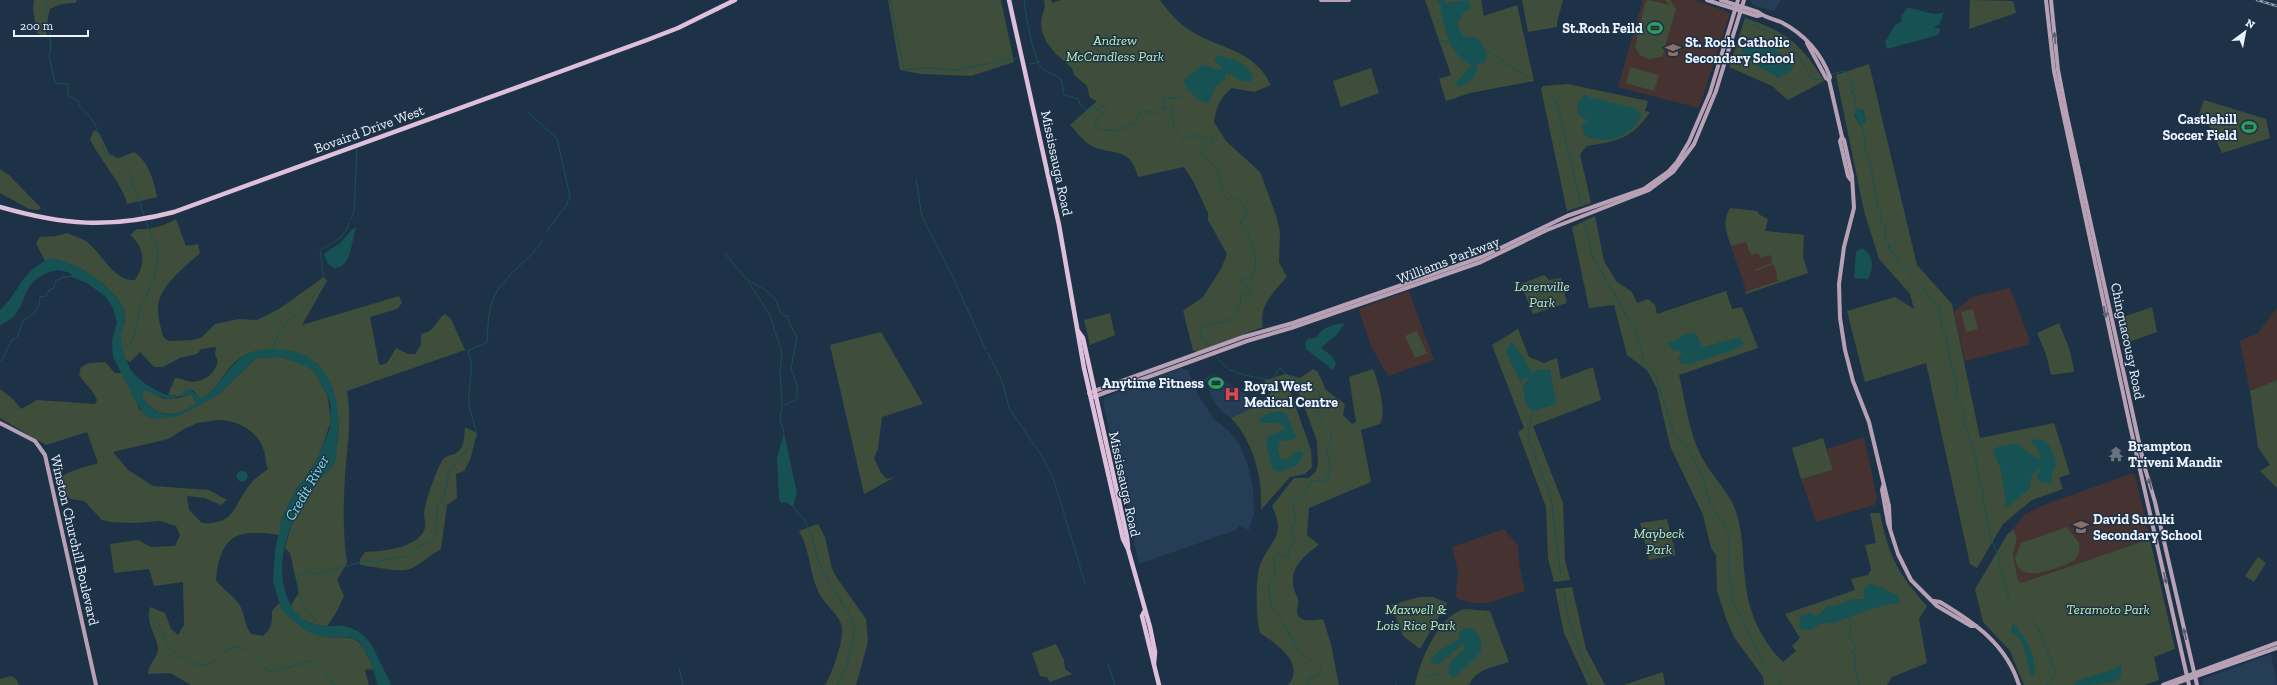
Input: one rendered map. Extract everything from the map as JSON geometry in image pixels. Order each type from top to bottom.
[{"type":"main road","name":"Bovaird Drive West","points":[[0,207],[26,215],[74,223],[107,224],[134,221],[174,212],[647,40],[678,28],[735,0]]},
{"type":"main road","name":"Mississauga Road","points":[[1009,0],[1050,177],[1078,331],[1083,338],[1092,395],[1116,514],[1122,539],[1128,549],[1144,612],[1147,616],[1155,652],[1154,664],[1160,685]]},
{"type":"main road","points":[[1321,0],[1349,0]]},
{"type":"main road","points":[[1707,0],[1741,9],[1757,16],[1761,15],[1785,25],[1814,47],[1830,77],[1829,80],[1842,137],[1849,159],[1852,176],[1851,180],[1854,208],[1844,247],[1839,300],[1845,350],[1855,386],[1869,422],[1883,486],[1882,495],[1898,554],[1905,571],[1911,580],[1937,606],[1971,626],[1976,626],[2000,648],[2011,664],[2019,685]]},
{"type":"main road","points":[[1721,0],[1736,8]]},
{"type":"main road","name":"Williams Parkway","points":[[1092,395],[1297,321],[1482,257],[1567,216],[1636,193],[1649,186],[1677,162],[1689,142],[1710,93],[1738,0]]},
{"type":"main road","name":"Williams Parkway","points":[[1230,345],[1291,328],[1480,262],[1547,230],[1637,196],[1661,183],[1679,166],[1694,144],[1716,91],[1744,0]]},
{"type":"main road","name":"Chinguacousy Road","points":[[2046,0],[2054,71],[2115,357],[2189,685]]},
{"type":"main road","name":"Chinguacousy Road","points":[[2051,0],[2058,70],[2068,120],[2144,465],[2155,502],[2197,685]]},
{"type":"main road","name":"Winston Churchill Boulevard","points":[[0,423],[35,441],[45,455],[96,685]]},
{"type":"main road","points":[[2163,685],[2262,651],[2277,643]]},
{"type":"main road","points":[[2262,651],[2277,648]]},
{"type":"main road","points":[[2171,685],[2188,677]]},
{"type":"shaded area","name":"St. Roch Catholic Secondary School","points":[[1643,0],[1695,0],[1730,13],[1699,108],[1618,87]]},
{"type":"shaded area","points":[[1750,0],[1781,0],[1774,11],[1753,5]]},
{"type":"shaded area","points":[[1764,231],[1804,235],[1803,257],[1808,273],[1747,293],[1731,246]]},
{"type":"shaded area","points":[[2010,288],[2030,341],[2028,345],[1965,361],[1954,312],[1972,297]]},
{"type":"shaded area","points":[[1409,291],[1434,360],[1388,376],[1372,348],[1359,311],[1361,308]]},
{"type":"shaded area","points":[[2277,308],[2277,380],[2250,391],[2240,341],[2258,333]]},
{"type":"shaded area","points":[[1181,368],[1188,370],[1198,395],[1214,419],[1229,431],[1240,445],[1248,466],[1253,488],[1254,513],[1249,530],[1239,526],[1236,530],[1139,564],[1103,402],[1105,397]]},
{"type":"shaded area","points":[[1214,374],[1245,394],[1255,407],[1231,418],[1224,413],[1214,402],[1204,379]]},
{"type":"shaded area","points":[[1864,437],[1877,498],[1874,505],[1816,522],[1801,479],[1833,470],[1827,449]]},
{"type":"shaded area","name":"David Suzuki Secondary School","points":[[2133,473],[2135,475],[2150,539],[2021,583],[2018,582],[2013,555],[2017,537],[2013,529],[2024,515],[2041,506]]},
{"type":"shaded area","points":[[1504,529],[1518,546],[1519,564],[1525,591],[1488,603],[1474,603],[1458,599],[1456,596],[1458,571],[1452,547]]},
{"type":"shaded area","points":[[2271,654],[2277,685],[2203,685],[2202,679]]},
{"type":"green space","points":[[34,0],[77,0],[75,3],[61,4],[50,9],[46,35],[44,36],[37,33],[33,10]]},
{"type":"green space","points":[[888,0],[1001,0],[1014,62],[971,76],[921,74],[900,70]]},
{"type":"green space","name":"Andrew McCandless Park","points":[[1044,0],[1051,0],[1052,3],[1061,0],[1160,0],[1172,15],[1185,27],[1207,40],[1248,58],[1264,73],[1271,85],[1254,92],[1232,88],[1219,103],[1214,122],[1226,141],[1260,172],[1276,215],[1280,232],[1279,262],[1287,277],[1272,294],[1265,306],[1262,320],[1263,327],[1197,352],[1193,350],[1183,311],[1203,297],[1221,269],[1227,254],[1208,220],[1208,213],[1193,181],[1184,167],[1138,177],[1135,167],[1125,156],[1090,145],[1070,125],[1097,101],[1090,98],[1087,86],[1074,75],[1072,68],[1056,54],[1047,43],[1042,32],[1041,21],[1045,6]]},
{"type":"green space","points":[[1425,0],[1481,0],[1484,16],[1517,5],[1534,81],[1470,93],[1446,101],[1439,79],[1451,75]]},
{"type":"green space","points":[[1522,0],[1563,0],[1557,27],[1528,32]]},
{"type":"green space","points":[[1648,0],[1670,5],[1665,0],[1670,0],[1676,9],[1662,57],[1648,59],[1640,55],[1635,47],[1645,3]]},
{"type":"green space","points":[[1970,0],[2013,1],[2016,13],[1969,29]]},
{"type":"green space","points":[[1745,18],[1771,28],[1791,40],[1808,57],[1824,81],[1788,100],[1772,86],[1729,67]]},
{"type":"green space","points":[[1869,64],[1917,265],[1952,304],[1980,438],[2054,423],[2070,474],[2059,478],[2063,489],[2032,500],[2003,524],[1977,568],[1970,564],[1926,363],[1865,382],[1847,311],[1895,297],[1914,309],[1910,294],[1879,259],[1864,211],[1836,75]],"holes":[[[1859,109],[1863,110],[1866,121],[1859,125],[1854,114]]]},
{"type":"green space","points":[[1630,67],[1659,75],[1654,91],[1626,83]]},
{"type":"green space","points":[[1371,68],[1379,93],[1341,107],[1333,81]]},
{"type":"green space","points":[[1568,84],[1648,101],[1645,111],[1650,112],[1637,128],[1630,133],[1615,140],[1587,146],[1580,154],[1591,203],[1567,211],[1541,89],[1543,86]]},
{"type":"green space","points":[[2204,100],[2266,119],[2270,138],[2222,153],[2210,127],[2199,114]]},
{"type":"green space","points":[[94,130],[100,134],[109,154],[119,158],[134,152],[143,160],[150,172],[157,197],[127,204],[117,181],[90,139]]},
{"type":"green space","points":[[0,169],[9,175],[41,208],[38,210],[29,209],[0,193]]},
{"type":"green space","points":[[1730,208],[1757,211],[1760,215],[1768,219],[1765,231],[1804,235],[1803,257],[1808,273],[1746,294],[1745,292],[1781,280],[1777,280],[1776,270],[1773,264],[1756,271],[1754,270],[1772,263],[1771,255],[1760,258],[1758,253],[1751,255],[1746,242],[1731,246],[1726,231],[1725,222]]},
{"type":"green space","points":[[1595,216],[1604,261],[1616,281],[1632,292],[1637,303],[1648,299],[1655,305],[1657,314],[1726,291],[1732,309],[1742,307],[1758,348],[1679,375],[1693,437],[1697,447],[1701,456],[1730,498],[1737,513],[1741,532],[1745,579],[1749,602],[1756,624],[1768,644],[1783,662],[1796,651],[1792,646],[1800,638],[1785,614],[1855,590],[1851,579],[1868,575],[1871,570],[1865,545],[1876,543],[1870,513],[1880,513],[1887,541],[1901,574],[1927,606],[1919,619],[1927,663],[1892,677],[1887,685],[1764,685],[1763,677],[1734,637],[1727,621],[1717,591],[1716,555],[1711,548],[1703,515],[1670,446],[1657,389],[1647,370],[1627,355],[1614,305],[1589,308],[1572,227]]},
{"type":"green space","points":[[176,219],[186,246],[198,244],[200,253],[174,276],[168,283],[160,298],[158,313],[162,334],[164,338],[169,341],[193,340],[202,337],[215,324],[239,319],[257,320],[279,309],[324,277],[327,281],[302,325],[399,296],[402,303],[397,309],[370,317],[379,364],[381,365],[387,363],[396,348],[408,354],[415,354],[421,345],[421,334],[432,329],[445,314],[451,319],[465,350],[347,391],[349,423],[344,509],[347,563],[337,580],[344,596],[336,613],[327,626],[316,625],[306,621],[297,614],[291,605],[299,593],[290,553],[285,548],[293,522],[300,506],[310,490],[333,465],[335,459],[338,432],[337,412],[332,394],[318,364],[274,351],[263,350],[252,352],[242,357],[232,365],[215,387],[202,399],[192,390],[178,396],[168,395],[175,378],[192,382],[202,380],[210,375],[218,362],[215,354],[216,347],[201,349],[197,354],[180,358],[163,367],[154,367],[140,352],[130,362],[126,360],[121,340],[125,313],[121,304],[103,284],[78,267],[66,262],[54,260],[45,261],[36,243],[40,237],[56,236],[67,233],[83,239],[92,246],[108,266],[121,277],[128,280],[135,280],[141,268],[142,256],[139,245],[130,235],[137,229],[157,227]]},
{"type":"green space","name":"Lorenville Park","points":[[1544,275],[1549,280],[1561,278],[1567,303],[1533,314],[1521,284]]},
{"type":"green space","points":[[2152,307],[2157,332],[2123,344],[2117,319]]},
{"type":"green space","points":[[1973,309],[1978,329],[1966,332],[1961,312]]},
{"type":"green space","points":[[1110,313],[1115,335],[1090,345],[1084,320]]},
{"type":"green space","points":[[2059,323],[2070,351],[2074,370],[2073,372],[2051,375],[2046,354],[2037,333]]},
{"type":"green space","points":[[1518,329],[1529,357],[1544,363],[1557,358],[1561,379],[1593,367],[1601,400],[1533,426],[1563,503],[1565,560],[1570,580],[1554,582],[1548,558],[1546,507],[1518,432],[1524,428],[1492,345]]},
{"type":"green space","points":[[1417,331],[1427,353],[1415,358],[1405,336]]},
{"type":"green space","points":[[881,332],[923,404],[882,417],[878,449],[874,458],[881,473],[887,479],[895,477],[864,494],[830,345]]},
{"type":"green space","points":[[280,357],[303,364],[311,369],[318,377],[327,393],[331,421],[319,456],[307,476],[297,488],[282,518],[279,535],[252,533],[242,534],[233,538],[227,544],[222,553],[218,565],[216,580],[239,604],[251,634],[263,636],[266,633],[271,625],[272,611],[279,603],[281,608],[300,625],[312,633],[325,637],[350,638],[355,640],[361,645],[367,654],[374,670],[367,669],[365,671],[369,685],[191,685],[170,673],[148,674],[148,670],[158,651],[157,642],[149,619],[150,607],[165,613],[171,629],[178,635],[184,625],[183,582],[154,586],[149,569],[114,573],[110,544],[138,540],[151,547],[175,546],[180,535],[176,526],[160,521],[134,523],[110,522],[102,520],[84,501],[71,499],[61,492],[57,483],[70,472],[98,463],[87,432],[46,445],[0,418],[0,389],[13,399],[21,409],[37,400],[95,404],[97,400],[95,396],[79,374],[81,367],[89,363],[105,362],[115,373],[122,373],[140,410],[175,417],[219,394],[256,358]],"holes":[[[218,420],[240,425],[252,432],[261,444],[268,469],[253,481],[234,511],[222,521],[202,523],[189,510],[187,496],[205,498],[221,505],[227,500],[209,490],[153,486],[128,470],[113,452],[168,439],[197,423]]]},
{"type":"green space","points":[[1313,369],[1318,372],[1326,390],[1345,404],[1343,415],[1352,424],[1356,422],[1349,377],[1373,369],[1379,389],[1383,412],[1380,424],[1361,430],[1371,482],[1309,508],[1307,535],[1319,545],[1300,561],[1294,572],[1293,578],[1293,584],[1298,600],[1297,611],[1300,618],[1303,620],[1323,619],[1331,644],[1339,685],[1288,685],[1293,677],[1294,669],[1291,662],[1280,648],[1260,633],[1258,618],[1258,572],[1264,556],[1275,538],[1278,525],[1272,506],[1294,478],[1309,478],[1316,471],[1318,463],[1317,441],[1300,395],[1294,384],[1286,381],[1269,386],[1265,383],[1265,380],[1286,374],[1300,378]]},
{"type":"green space","points":[[2277,380],[2277,488],[2260,471],[2270,465],[2258,447],[2250,391]]},
{"type":"green space","points":[[1289,388],[1311,450],[1312,467],[1305,474],[1290,477],[1261,510],[1260,485],[1255,461],[1251,449],[1239,427],[1231,418],[1265,402],[1271,392]]},
{"type":"green space","points":[[143,389],[165,399],[178,398],[191,394],[196,400],[196,404],[182,412],[168,414],[162,413],[155,410],[143,399]]},
{"type":"green space","points":[[465,427],[477,433],[470,460],[464,471],[456,474],[457,498],[447,505],[441,549],[410,569],[392,570],[360,565],[360,559],[365,552],[399,548],[407,545],[421,535],[425,528],[424,513],[426,502],[437,472],[444,458],[460,450],[463,443]]},
{"type":"green space","points":[[1823,438],[1833,470],[1801,479],[1792,448]]},
{"type":"green space","name":"Maybeck Park","points":[[1667,519],[1676,555],[1649,560],[1640,523]]},
{"type":"green space","points":[[818,524],[825,537],[832,569],[866,619],[868,642],[856,685],[825,685],[838,655],[842,630],[841,624],[836,615],[818,592],[805,544],[799,531]]},
{"type":"green space","points":[[2067,527],[2079,543],[2079,553],[2074,560],[2044,572],[2031,574],[2021,570],[2017,565],[2015,558],[2021,543]]},
{"type":"green space","name":"Teramoto Park","points":[[2013,529],[2017,537],[2013,555],[2018,581],[2021,583],[2150,539],[2175,649],[2154,657],[2159,680],[2145,685],[2024,685],[2010,651],[1983,622],[1975,589],[2007,535]]},
{"type":"green space","points":[[2258,557],[2266,563],[2254,582],[2245,576]]},
{"type":"green space","points":[[1572,587],[1586,649],[1605,685],[1588,685],[1564,633],[1555,589]]},
{"type":"green space","name":"Maxwell & Lois Rice Park","points":[[1419,597],[1433,597],[1447,603],[1420,649],[1403,636],[1391,605]]},
{"type":"green space","points":[[1465,609],[1490,611],[1509,662],[1486,669],[1476,675],[1469,685],[1415,685],[1417,675],[1426,652],[1439,629],[1446,620],[1455,613]]},
{"type":"green space","points":[[1056,644],[1064,660],[1065,669],[1072,674],[1050,682],[1047,677],[1040,676],[1032,653]]},
{"type":"green space","points":[[1663,672],[1665,685],[1624,685]]},
{"type":"green space","points":[[11,676],[16,679],[19,685],[0,685],[0,679]]},
{"type":"water","points":[[1436,0],[1444,0],[1445,3],[1468,0],[1471,7],[1469,10],[1464,12],[1457,24],[1464,36],[1480,40],[1487,55],[1484,63],[1475,65],[1478,68],[1475,75],[1466,84],[1459,87],[1454,85],[1472,65],[1465,62],[1454,49],[1443,23],[1440,8],[1442,6]]},
{"type":"water","points":[[1907,8],[1936,14],[1944,12],[1939,25],[1935,26],[1935,28],[1940,28],[1940,31],[1938,35],[1887,49],[1885,42],[1895,25],[1902,21],[1901,16]]},
{"type":"water","points":[[1747,37],[1756,39],[1760,46],[1770,47],[1779,52],[1793,68],[1790,72],[1778,78],[1758,66],[1755,60],[1749,61],[1742,52],[1744,39]]},
{"type":"water","points":[[1217,56],[1228,58],[1244,65],[1251,73],[1253,78],[1250,82],[1242,81],[1226,72],[1225,79],[1216,86],[1209,102],[1205,103],[1192,93],[1184,80],[1203,65],[1220,70],[1222,68],[1214,61]]},
{"type":"water","points":[[1585,94],[1589,97],[1634,108],[1641,113],[1639,120],[1630,131],[1617,138],[1603,140],[1593,139],[1584,135],[1582,126],[1587,120],[1579,116],[1577,104],[1583,98],[1582,95]]},
{"type":"water","points":[[1862,109],[1866,121],[1864,124],[1859,125],[1854,112]]},
{"type":"water","points":[[354,228],[356,228],[348,259],[340,267],[334,268],[328,264],[324,254],[340,243]]},
{"type":"water","points":[[1862,248],[1869,254],[1872,262],[1868,279],[1854,278],[1856,252]]},
{"type":"water","name":"Credit River","points":[[51,258],[71,264],[93,276],[112,293],[119,301],[125,314],[121,339],[124,354],[130,368],[133,373],[144,383],[166,395],[178,396],[188,389],[202,398],[214,388],[242,357],[249,353],[263,349],[287,350],[301,354],[308,357],[318,365],[331,384],[335,395],[338,419],[336,457],[332,467],[315,483],[307,494],[294,519],[285,546],[282,574],[284,587],[292,607],[307,621],[321,626],[348,627],[366,637],[373,647],[391,685],[378,685],[369,658],[359,641],[351,637],[326,637],[310,633],[287,616],[281,608],[273,581],[275,551],[282,518],[297,488],[307,476],[319,456],[330,428],[331,406],[327,393],[318,377],[311,369],[288,359],[280,357],[256,358],[219,394],[191,410],[175,417],[153,419],[147,417],[137,404],[113,357],[112,340],[117,323],[113,308],[106,297],[87,283],[72,277],[71,274],[61,270],[55,270],[45,274],[33,282],[29,287],[15,315],[10,320],[0,325],[0,310],[13,296],[26,276],[40,264]],"holes":[[[143,390],[168,399],[191,394],[196,403],[182,412],[175,414],[162,413],[149,406],[143,399]]]},
{"type":"water","points":[[1345,323],[1337,334],[1321,348],[1332,356],[1336,364],[1333,370],[1306,349],[1305,343],[1308,339],[1317,337],[1325,328]]},
{"type":"water","points":[[1695,333],[1703,347],[1740,337],[1744,344],[1736,349],[1690,364],[1682,364],[1678,358],[1682,353],[1678,350],[1675,352],[1666,342],[1675,341],[1684,334]]},
{"type":"water","points":[[1511,342],[1513,342],[1533,373],[1537,370],[1550,369],[1556,404],[1533,411],[1526,405],[1523,386],[1530,376],[1520,381],[1506,352]]},
{"type":"water","points":[[1279,411],[1287,415],[1296,437],[1292,440],[1280,441],[1278,450],[1281,459],[1286,460],[1296,452],[1301,451],[1304,454],[1297,465],[1280,472],[1273,470],[1266,443],[1268,436],[1285,429],[1284,426],[1279,423],[1259,423],[1259,420],[1269,413]]},
{"type":"water","points":[[784,433],[797,493],[793,507],[786,502],[781,503],[779,498],[777,458]]},
{"type":"water","points":[[2035,439],[2046,441],[2055,456],[2056,466],[2052,473],[2051,483],[2039,482],[2037,476],[2041,469],[2038,470],[2032,476],[2030,488],[2009,506],[2004,507],[2006,502],[2001,470],[1993,451],[1994,448],[2015,443],[2040,459],[2038,449],[2030,441]]},
{"type":"water","points":[[242,470],[246,472],[248,476],[246,480],[242,482],[238,480],[236,476],[238,472]]},
{"type":"water","points":[[1871,583],[1897,595],[1901,603],[1875,608],[1833,623],[1824,623],[1810,630],[1799,628],[1800,616],[1810,613],[1816,616],[1820,614],[1827,606],[1835,606],[1852,599],[1864,599],[1864,589]]},
{"type":"water","points":[[2014,624],[2027,641],[2033,655],[2035,670],[2034,677],[2031,675],[2022,642],[2014,633],[2011,634],[2012,625]]},
{"type":"water","points":[[1466,627],[1474,630],[1479,636],[1481,652],[1454,678],[1449,675],[1448,670],[1450,663],[1464,650],[1464,643],[1438,665],[1431,663],[1431,660],[1440,650],[1459,639],[1459,632]]},
{"type":"water","points":[[2118,665],[2121,666],[2121,674],[2119,679],[2115,681],[2097,684],[2073,685],[2079,680],[2114,669]]},
{"type":"waterway","points":[[46,0],[46,18],[49,26],[51,47],[49,56],[55,83],[68,84],[68,95],[78,101],[79,106],[90,116],[97,128],[106,156],[113,155],[131,174],[132,182],[144,215]]},
{"type":"waterway","points":[[890,0],[904,70],[926,68],[956,70],[1017,58]]},
{"type":"waterway","points":[[1024,0],[1030,36],[1039,64],[1044,70],[1061,79],[1064,95],[1078,99],[1080,104],[1088,111],[1094,107],[1099,111],[1102,106],[1106,109],[1095,126],[1101,130],[1123,131],[1125,126],[1137,123],[1139,121],[1136,118],[1142,111],[1155,113],[1164,108],[1172,108],[1174,126],[1183,140],[1190,135],[1212,139],[1213,142],[1202,151],[1202,153],[1217,170],[1225,198],[1228,200],[1234,197],[1242,203],[1248,213],[1240,223],[1250,232],[1247,235],[1255,252],[1256,261],[1252,279],[1245,277],[1242,282],[1251,291],[1251,294],[1246,295],[1241,293],[1240,303],[1235,315],[1225,321],[1203,326],[1201,329],[1201,336],[1210,348]]},
{"type":"waterway","points":[[1745,18],[1746,23],[1769,32],[1786,42],[1798,56],[1810,77],[1817,80],[1823,78]]},
{"type":"waterway","points":[[1440,41],[1451,42]]},
{"type":"waterway","points":[[1485,50],[1492,53]]},
{"type":"waterway","points":[[1494,55],[1527,77]]},
{"type":"waterway","points":[[1030,64],[1039,62]]},
{"type":"waterway","points":[[1830,75],[1842,71],[1849,74],[1848,76],[1853,81],[1851,86],[1855,89],[1853,93],[1856,96],[1854,103],[1858,111]]},
{"type":"waterway","points":[[1853,88],[1851,93],[1858,96]]},
{"type":"waterway","points":[[1185,90],[1189,89]]},
{"type":"waterway","points":[[1549,96],[1555,99],[1558,107],[1581,204]]},
{"type":"waterway","points":[[1164,108],[1164,99],[1181,97]]},
{"type":"waterway","points":[[528,112],[557,139],[570,196],[566,206],[547,231]]},
{"type":"waterway","points":[[1861,124],[1866,141],[1864,149],[1870,162],[1878,204],[1876,207],[1881,212],[1880,220],[1886,227],[1885,238],[1888,242],[1889,250],[1894,253],[1900,266],[1906,269],[1917,282],[1923,286],[1925,291],[1939,307],[1942,329],[1946,335],[1950,361],[1957,383],[1956,396],[1964,410],[1964,422],[1975,455],[1980,484],[1984,491],[1983,498],[1991,539],[1999,557],[1999,563],[2009,599],[2033,621],[2041,634],[2056,673],[2047,685]]},
{"type":"waterway","points":[[351,219],[354,212],[357,149]]},
{"type":"waterway","points":[[916,179],[922,217],[950,271],[986,350]]},
{"type":"waterway","points":[[1584,220],[1592,255],[1636,332],[1645,363],[1655,374],[1674,434],[1687,448],[1702,475],[1710,503],[1729,533],[1729,576],[1732,589],[1731,597],[1735,607],[1743,620],[1762,662],[1780,681],[1781,685]]},
{"type":"waterway","points":[[123,348],[131,343],[140,308],[155,277],[158,251],[146,222]]},
{"type":"waterway","points":[[272,349],[279,333],[287,322],[302,310],[324,283],[320,250],[334,242],[345,233],[349,223]]},
{"type":"waterway","points":[[322,627],[307,610],[300,596],[298,589],[300,574],[306,572],[318,574],[365,561],[375,562],[397,557],[407,557],[415,549],[433,540],[436,535],[437,508],[445,493],[449,471],[477,437],[469,403],[471,365],[468,351],[487,342],[488,323],[493,298],[506,279],[531,255],[542,241]]},
{"type":"waterway","points":[[1889,246],[1893,252]]},
{"type":"waterway","points":[[725,254],[747,280],[769,313],[782,353],[780,371],[782,407],[780,419],[784,433]]},
{"type":"waterway","points":[[0,361],[3,359],[11,341],[18,336],[23,321],[35,312],[39,305],[40,297],[46,296],[49,290],[54,288],[55,282],[61,278],[72,276]]},
{"type":"waterway","points":[[748,280],[759,286],[775,299],[782,314],[784,316],[788,316],[790,325],[797,337],[791,368],[797,385],[797,399],[783,406]]},
{"type":"waterway","points":[[988,353],[1002,381],[1010,410],[1040,453],[1053,477],[1085,583]]},
{"type":"waterway","points":[[1214,354],[1229,370],[1235,371],[1237,374],[1240,373],[1268,380],[1272,379],[1280,368],[1287,375],[1303,382],[1305,387],[1310,387],[1319,392],[1318,410],[1320,418],[1322,423],[1331,433],[1331,441],[1326,448],[1330,465],[1329,474],[1325,481],[1312,481],[1304,494],[1293,503],[1296,520],[1290,531],[1295,540],[1289,549],[1289,558],[1278,554],[1274,560],[1275,575],[1268,584],[1272,608],[1283,622],[1299,651],[1321,669],[1319,675],[1309,677],[1307,685]]},
{"type":"waterway","points":[[1532,411],[1528,438],[1551,497],[1561,577]]},
{"type":"waterway","points":[[793,507],[805,521],[812,536],[817,557],[826,578],[848,612],[855,629],[847,665],[837,685]]},
{"type":"waterway","points":[[1564,592],[1568,617],[1592,685]]},
{"type":"waterway","points":[[147,615],[159,624],[170,649],[189,662],[200,665],[207,664],[231,648],[241,647],[272,672],[313,660],[336,685]]},
{"type":"waterway","points":[[1851,616],[1851,622]]},
{"type":"waterway","points":[[1851,624],[1849,637],[1857,648],[1853,650],[1852,654],[1856,655],[1854,662],[1859,685]]},
{"type":"waterway","points":[[1108,664],[1115,685]]},
{"type":"waterway","points":[[679,668],[683,685]]},
{"type":"waterway","points":[[1426,676],[1440,674]]},
{"type":"railway","points":[[2257,0],[2277,6]]},
{"type":"place","name":"St.Roch Feild","points":[[1655,28]]},
{"type":"place","name":"St. Roch Catholic Secondary School","points":[[1673,50]]},
{"type":"place","name":"Castlehill Soccer Field","points":[[2249,127]]},
{"type":"place","name":"Anytime Fitness","points":[[1216,383]]},
{"type":"place","name":"Royal West Medical Centre","points":[[1232,394]]},
{"type":"place","name":"Brampton Triveni Mandir","points":[[2116,454]]},
{"type":"place","name":"David Suzuki Secondary School","points":[[2081,527]]}]
